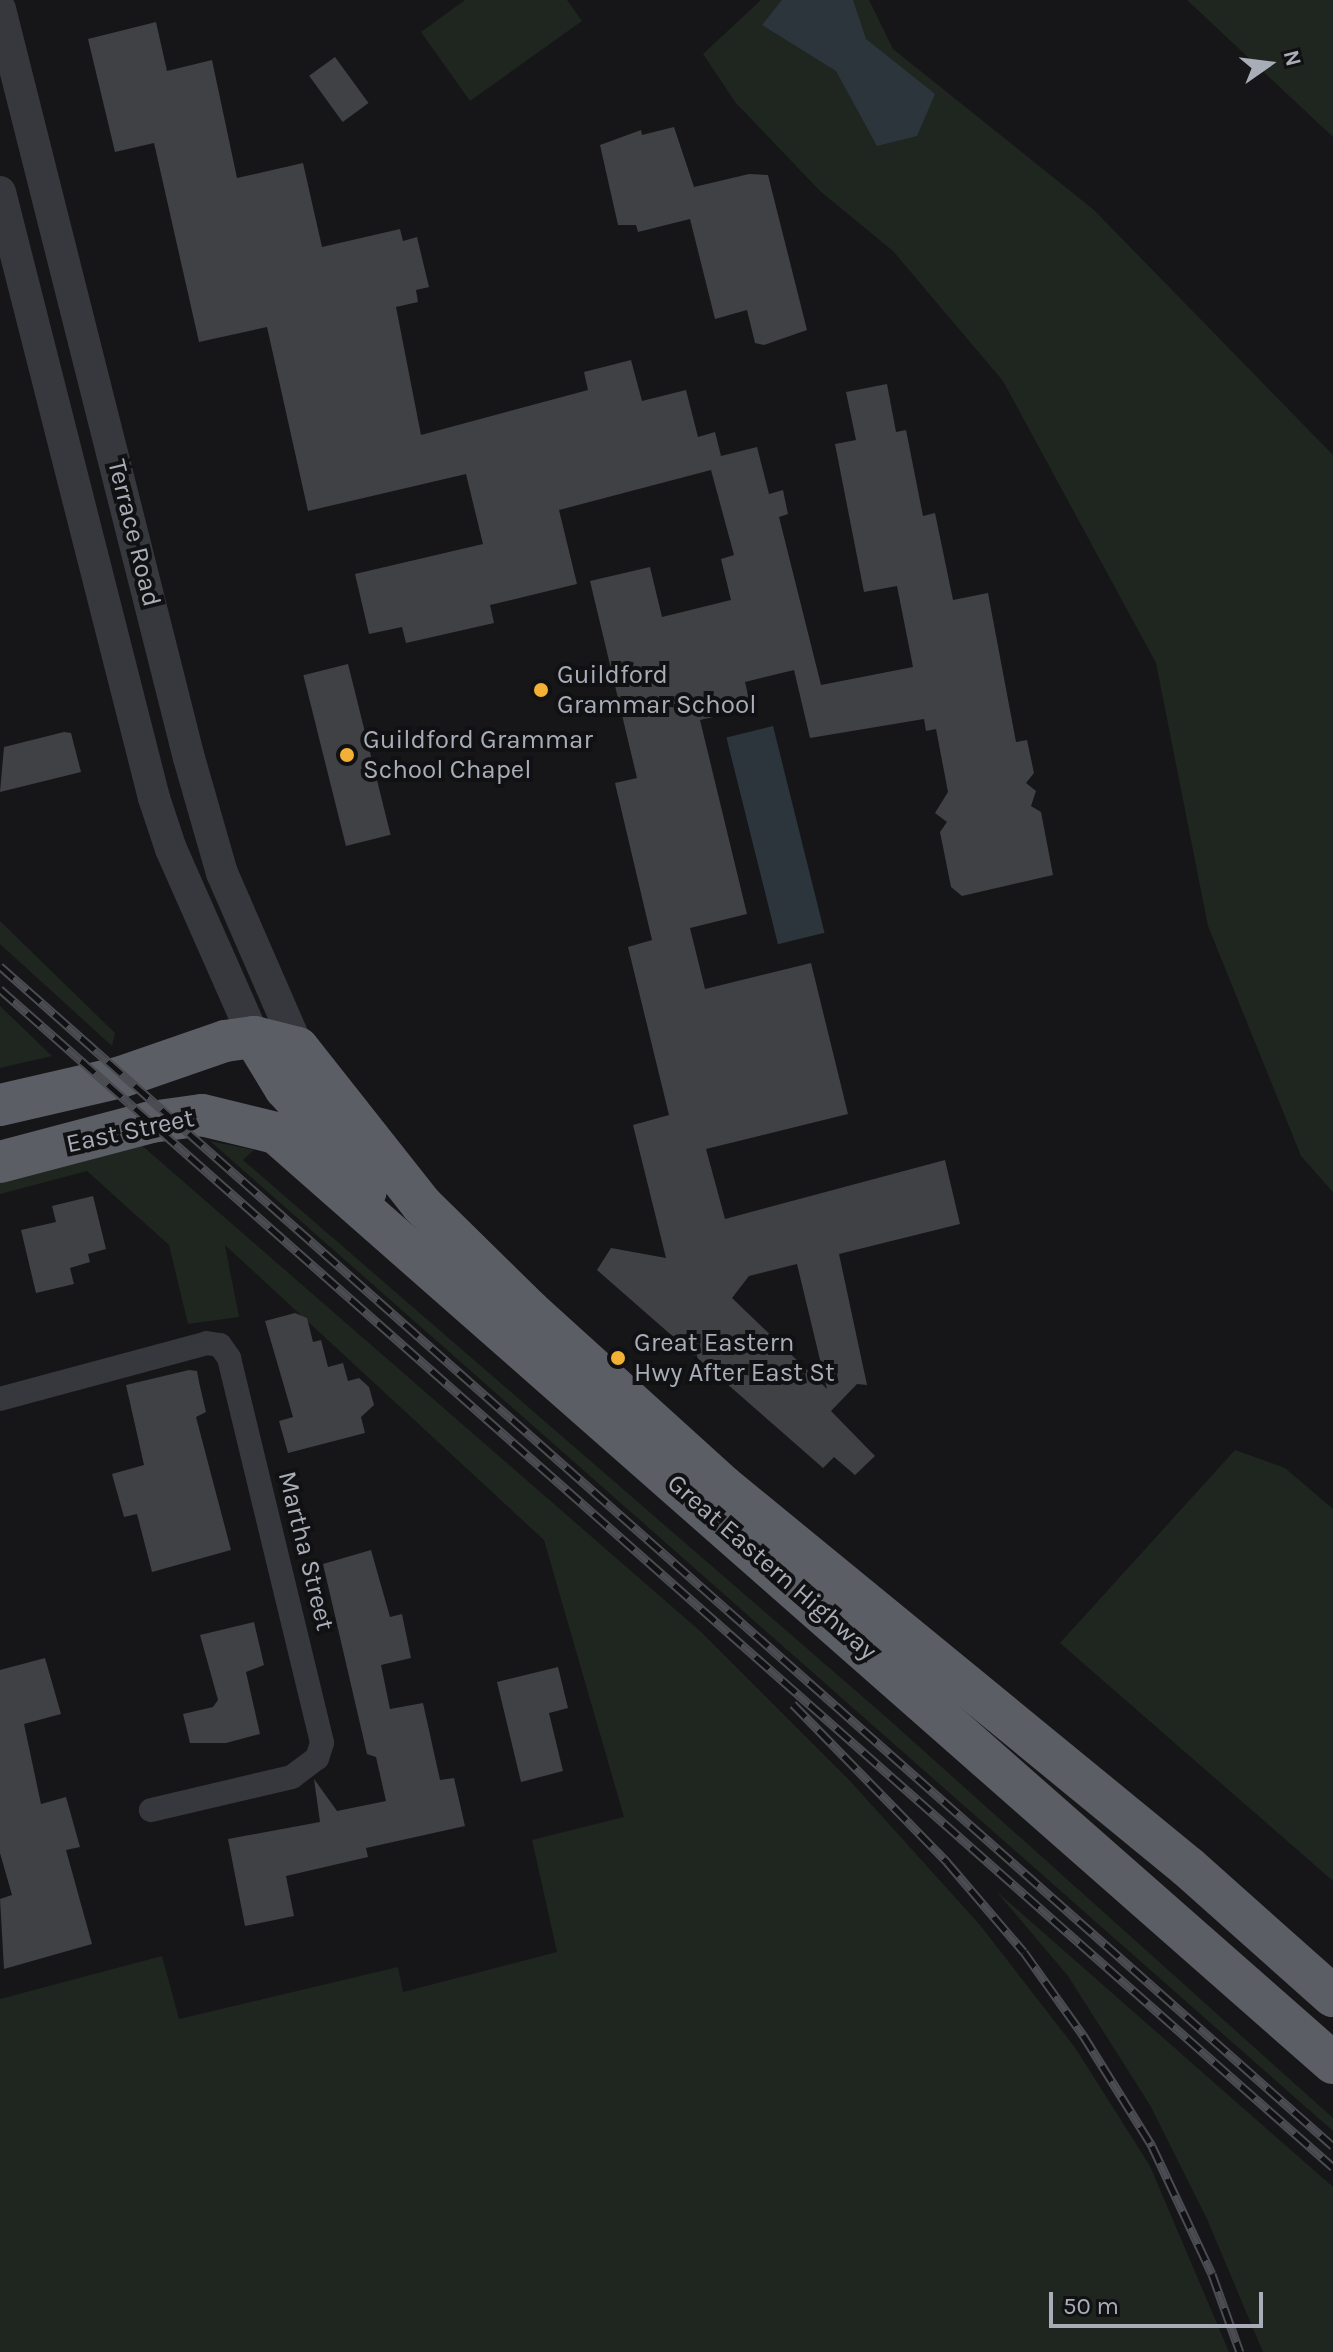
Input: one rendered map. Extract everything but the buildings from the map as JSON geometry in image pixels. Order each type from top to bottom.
[{"type":"highway","name":"East Street","points":[[0,1105],[121,1077],[216,1043],[254,1037],[298,1048]]},
{"type":"highway","points":[[254,1037],[285,1088],[359,1170],[373,1215]]},
{"type":"highway","name":"Great Eastern Highway","points":[[298,1048],[422,1205],[520,1302],[723,1486],[1267,1935],[1333,1996]]},
{"type":"highway","name":"East Street","points":[[0,1162],[151,1122],[202,1115],[276,1133],[373,1215]]},
{"type":"highway","name":"Great Eastern Highway","points":[[373,1215],[1333,2063]]},
{"type":"highway","points":[[1267,1935],[1333,1961]]},
{"type":"street","name":"Terrace Road","points":[[1,16],[189,758],[222,873],[298,1048]]},
{"type":"street","name":"Terrace Road","points":[[0,192],[154,798],[171,849],[254,1037]]},
{"type":"street","name":"Martha Street","points":[[0,1399],[207,1343],[220,1345],[229,1358],[320,1723],[317,1758],[292,1777],[151,1810]]},
{"type":"shaded area","points":[[465,0],[567,0],[582,21],[470,101],[421,32]]},
{"type":"shaded area","points":[[761,0],[869,0],[893,49],[1094,210],[1333,455],[1333,1192],[1301,1156],[1208,926],[1156,663],[1003,381],[893,251],[820,191],[735,102],[703,54]]},
{"type":"shaded area","points":[[782,0],[853,0],[866,39],[935,94],[917,136],[877,146],[836,71],[762,25]]},
{"type":"shaded area","points":[[1187,0],[1333,0],[1333,137]]},
{"type":"shaded area","points":[[773,726],[825,933],[778,944],[726,738]]},
{"type":"shaded area","points":[[0,921],[115,1033],[112,1046],[0,944]]},
{"type":"shaded area","points":[[0,1006],[52,1056],[0,1068]]},
{"type":"shaded area","points":[[210,1141],[254,1150],[243,1160],[886,1717],[1333,2118],[1333,2131]]},
{"type":"shaded area","points":[[139,1143],[700,1631],[851,1782],[980,1925],[1076,2049],[1150,2166],[1229,2352],[0,2352],[0,1999],[162,1956],[179,2019],[398,1967],[403,1992],[557,1952],[532,1840],[624,1817],[544,1540],[225,1245],[239,1317],[188,1324],[169,1245],[87,1171],[0,1194],[0,1180]]},
{"type":"shaded area","points":[[1235,1450],[1285,1468],[1333,1509],[1333,1881],[1060,1643]]},
{"type":"shaded area","points":[[996,1891],[1333,2187],[1333,2352],[1263,2352],[1207,2219],[1150,2105],[1068,1976]]},
{"type":"railway","points":[[0,966],[1333,2146]]},
{"type":"railway","points":[[0,989],[1333,2167]]},
{"type":"railway","points":[[793,1704],[947,1862],[1024,1952],[1083,2035],[1152,2146],[1212,2274],[1240,2352]]},
{"type":"place","name":"Guildford Grammar School","points":[[541,690]]},
{"type":"place","name":"Guildford Grammar School Chapel","points":[[347,755]]},
{"type":"place","name":"Great Eastern Hwy After East St","points":[[618,1358]]}]
